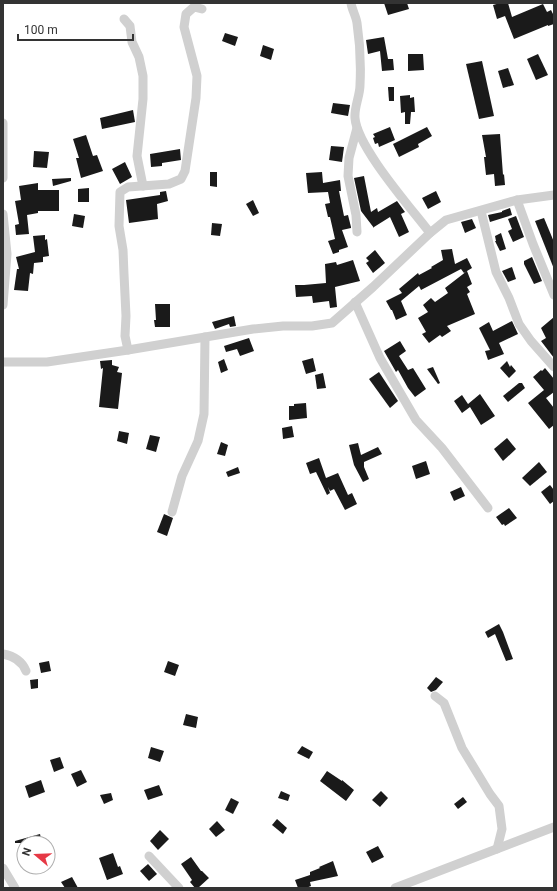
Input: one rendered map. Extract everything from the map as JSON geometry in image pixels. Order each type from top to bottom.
[{"type":"street","points":[[351,3],[357,22],[360,52],[360,86],[355,117],[357,128],[380,168],[430,233]]},
{"type":"street","points":[[128,350],[125,336],[126,316],[124,262],[119,226],[120,192],[128,187],[169,184],[181,179],[185,171],[196,98],[197,76],[184,27],[186,14],[194,7],[202,9]]},
{"type":"street","points":[[124,18],[130,26],[132,42],[139,57],[143,76],[143,99],[137,156],[143,186]]},
{"type":"street","points":[[3,123],[3,178]]},
{"type":"street","points":[[357,128],[349,158],[348,176],[356,215],[357,232]]},
{"type":"street","points":[[3,362],[47,362],[253,329],[283,326],[312,326],[332,323],[446,220],[517,200],[554,195]]},
{"type":"street","points":[[517,200],[554,295]]},
{"type":"street","points":[[481,211],[496,272],[508,294],[519,324],[531,341],[554,367]]},
{"type":"street","points":[[3,214],[7,254],[3,305]]},
{"type":"street","points":[[355,302],[380,358],[416,420],[442,448],[488,508]]},
{"type":"street","points":[[172,512],[182,476],[198,441],[204,414],[205,337]]},
{"type":"street","points":[[3,654],[17,659],[26,671]]},
{"type":"street","points":[[435,696],[444,703],[462,748],[499,806],[502,829],[497,849]]},
{"type":"street","points":[[395,888],[554,827]]},
{"type":"street","points":[[149,856],[179,888]]},
{"type":"street","points":[[3,868],[15,888]]},
{"type":"building","points":[[384,3],[407,3],[409,9],[388,15]]},
{"type":"building","points":[[508,3],[512,17],[543,4],[547,12],[551,10],[554,16],[554,24],[514,39],[505,16],[497,19],[493,5]]},
{"type":"building","points":[[225,33],[238,37],[235,46],[222,41]]},
{"type":"building","points":[[384,37],[388,59],[393,59],[394,70],[382,71],[380,51],[368,54],[366,40]]},
{"type":"building","points":[[263,45],[274,49],[271,60],[260,56]]},
{"type":"building","points":[[408,54],[423,54],[424,70],[408,71]]},
{"type":"building","points":[[538,54],[548,75],[536,80],[527,59]]},
{"type":"building","points":[[482,61],[494,116],[479,119],[466,64]]},
{"type":"building","points":[[508,68],[514,85],[503,88],[498,71]]},
{"type":"building","points":[[388,87],[394,87],[394,101],[389,101]]},
{"type":"building","points":[[410,95],[410,98],[414,97],[415,112],[411,112],[410,124],[405,124],[405,112],[401,113],[400,96]]},
{"type":"building","points":[[333,103],[350,105],[348,116],[331,113]]},
{"type":"building","points":[[133,110],[135,122],[102,129],[100,118]]},
{"type":"building","points":[[390,127],[395,140],[379,147],[378,143],[375,144],[373,138],[375,137],[373,134]]},
{"type":"building","points":[[427,127],[432,136],[418,144],[419,147],[399,157],[393,144]]},
{"type":"building","points":[[500,134],[505,185],[495,186],[494,174],[486,175],[484,157],[486,157],[482,135]]},
{"type":"building","points":[[86,135],[93,156],[97,155],[103,171],[81,178],[76,158],[79,158],[73,139]]},
{"type":"building","points":[[331,146],[344,147],[342,162],[329,160]]},
{"type":"building","points":[[180,149],[181,160],[162,163],[162,166],[151,167],[150,154]]},
{"type":"building","points":[[34,151],[49,152],[47,168],[33,167]]},
{"type":"building","points":[[125,162],[132,177],[120,184],[112,169]]},
{"type":"building","points":[[210,172],[217,172],[217,187],[210,186]]},
{"type":"building","points":[[322,172],[323,183],[340,180],[341,191],[339,191],[344,216],[348,215],[351,227],[342,230],[348,247],[333,254],[328,241],[335,239],[330,217],[328,217],[325,204],[330,203],[328,192],[308,193],[306,173]]},
{"type":"building","points":[[364,176],[371,212],[377,208],[378,212],[397,201],[405,212],[401,214],[409,232],[399,237],[390,217],[374,228],[361,211],[354,178]]},
{"type":"building","points":[[71,178],[71,181],[53,186],[52,179]]},
{"type":"building","points":[[38,183],[38,190],[59,190],[59,211],[38,211],[38,213],[27,215],[29,234],[16,235],[15,225],[19,224],[15,201],[21,200],[19,186]]},
{"type":"building","points":[[89,188],[89,202],[78,202],[78,189]]},
{"type":"building","points":[[166,191],[168,201],[157,204],[158,219],[129,223],[126,200],[160,195],[160,192]]},
{"type":"building","points":[[436,191],[441,202],[428,209],[422,198]]},
{"type":"building","points":[[253,200],[259,213],[253,216],[246,204]]},
{"type":"building","points":[[510,208],[512,215],[490,222],[488,215],[502,212]]},
{"type":"building","points":[[74,214],[85,216],[83,228],[72,226]]},
{"type":"building","points":[[516,216],[524,237],[513,242],[508,231],[512,229],[508,219]]},
{"type":"building","points":[[544,218],[554,242],[554,269],[535,221]]},
{"type":"building","points":[[472,219],[476,228],[465,233],[461,222]]},
{"type":"building","points":[[212,223],[222,224],[220,236],[211,235]]},
{"type":"building","points":[[501,233],[506,249],[500,251],[495,241],[495,236]]},
{"type":"building","points":[[45,235],[45,240],[47,239],[49,256],[43,257],[43,262],[34,263],[33,274],[30,273],[28,291],[14,290],[17,269],[19,269],[16,257],[35,252],[33,236]]},
{"type":"building","points":[[452,249],[455,264],[467,258],[472,268],[464,273],[461,269],[421,290],[419,286],[401,301],[407,315],[396,320],[386,301],[402,293],[399,289],[418,273],[419,275],[443,260],[441,250]]},
{"type":"building","points":[[375,250],[385,263],[373,273],[366,263],[369,261],[366,258]]},
{"type":"building","points":[[532,257],[542,281],[534,284],[524,264],[524,261]]},
{"type":"building","points":[[353,260],[360,281],[335,287],[337,307],[330,308],[329,301],[313,303],[312,296],[296,297],[295,285],[326,283],[325,264],[336,262],[337,265]]},
{"type":"building","points":[[512,267],[516,279],[508,282],[502,271]]},
{"type":"building","points":[[467,271],[472,284],[467,287],[470,292],[467,294],[475,314],[447,326],[451,331],[442,337],[440,335],[429,343],[422,334],[426,332],[418,318],[428,312],[423,305],[431,298],[435,302],[448,293],[445,288]]},
{"type":"building","points":[[155,304],[170,304],[170,327],[155,327]]},
{"type":"building","points":[[234,316],[236,326],[230,327],[229,324],[215,329],[212,322]]},
{"type":"building","points":[[554,317],[554,358],[541,341],[546,338],[541,328]]},
{"type":"building","points":[[512,321],[518,334],[499,343],[504,354],[488,360],[485,351],[490,350],[479,328],[489,322],[493,331]]},
{"type":"building","points":[[249,338],[254,351],[240,356],[237,349],[226,352],[224,346]]},
{"type":"building","points":[[400,341],[406,351],[399,356],[408,370],[413,368],[426,389],[415,397],[398,370],[396,372],[384,351]]},
{"type":"building","points":[[313,358],[316,371],[306,374],[302,361]]},
{"type":"building","points":[[224,359],[228,370],[221,373],[218,362]]},
{"type":"building","points":[[112,360],[112,365],[119,367],[117,372],[122,373],[118,409],[99,407],[103,368],[101,369],[100,361]]},
{"type":"building","points":[[507,361],[510,367],[511,365],[516,371],[509,378],[500,368]]},
{"type":"building","points":[[433,367],[440,383],[438,384],[427,369]]},
{"type":"building","points":[[545,368],[554,379],[554,392],[546,398],[554,408],[554,425],[549,429],[528,403],[544,390],[533,377]]},
{"type":"building","points":[[379,372],[398,401],[390,408],[369,379]]},
{"type":"building","points":[[323,373],[326,388],[317,389],[315,375]]},
{"type":"building","points":[[519,383],[522,383],[525,388],[508,402],[503,396]]},
{"type":"building","points":[[480,394],[495,416],[481,425],[470,407],[462,413],[454,401],[462,395],[468,404]]},
{"type":"building","points":[[306,403],[307,418],[289,420],[289,406]]},
{"type":"building","points":[[292,426],[294,437],[283,439],[282,428]]},
{"type":"building","points":[[119,431],[129,433],[127,444],[117,441]]},
{"type":"building","points":[[150,435],[160,437],[156,452],[146,449]]},
{"type":"building","points":[[507,438],[516,449],[503,461],[494,449]]},
{"type":"building","points":[[221,442],[228,445],[225,456],[217,454]]},
{"type":"building","points":[[358,443],[361,455],[378,447],[382,454],[364,462],[364,467],[369,479],[363,482],[354,465],[349,445]]},
{"type":"building","points":[[319,458],[326,478],[338,473],[348,495],[352,493],[357,504],[345,510],[334,489],[330,491],[328,487],[330,493],[327,495],[316,472],[310,474],[306,463]]},
{"type":"building","points":[[426,461],[430,474],[416,479],[412,466]]},
{"type":"building","points":[[539,462],[547,472],[530,486],[522,478]]},
{"type":"building","points":[[238,467],[240,473],[228,477],[226,472]]},
{"type":"building","points":[[550,485],[554,490],[554,501],[550,504],[541,492]]},
{"type":"building","points":[[461,487],[465,496],[454,501],[450,492]]},
{"type":"building","points":[[509,508],[517,518],[505,526],[504,524],[502,525],[496,517]]},
{"type":"building","points":[[164,514],[173,518],[167,536],[157,532]]},
{"type":"building","points":[[499,624],[513,659],[506,661],[495,634],[488,638],[485,632]]},
{"type":"building","points":[[49,661],[51,671],[41,673],[39,663]]},
{"type":"building","points":[[168,661],[179,665],[175,676],[164,672]]},
{"type":"building","points":[[436,677],[443,682],[436,690],[431,692],[427,688]]},
{"type":"building","points":[[38,679],[38,688],[31,689],[30,680]]},
{"type":"building","points":[[186,714],[198,717],[196,728],[183,725]]},
{"type":"building","points":[[302,746],[313,752],[309,759],[297,753]]},
{"type":"building","points":[[151,747],[164,751],[160,762],[148,758]]},
{"type":"building","points":[[60,757],[64,768],[54,772],[50,760]]},
{"type":"building","points":[[81,770],[87,782],[77,787],[71,774]]},
{"type":"building","points":[[327,771],[342,780],[354,790],[346,801],[320,781]]},
{"type":"building","points":[[41,780],[45,792],[29,798],[25,786]]},
{"type":"building","points":[[159,785],[163,795],[148,800],[144,790]]},
{"type":"building","points":[[281,791],[290,795],[288,801],[278,798]]},
{"type":"building","points":[[381,791],[388,798],[380,807],[372,800]]},
{"type":"building","points":[[111,793],[113,800],[104,804],[100,795]]},
{"type":"building","points":[[463,797],[467,802],[458,809],[454,804]]},
{"type":"building","points":[[231,798],[239,802],[233,814],[225,810]]},
{"type":"building","points":[[277,819],[287,828],[283,834],[272,825]]},
{"type":"building","points":[[217,821],[225,830],[216,837],[209,829]]},
{"type":"building","points":[[160,830],[169,839],[158,850],[150,841]]},
{"type":"building","points":[[378,846],[384,857],[372,863],[366,852]]},
{"type":"building","points":[[113,853],[118,867],[120,866],[123,874],[107,880],[99,858]]},
{"type":"building","points":[[191,857],[201,871],[209,878],[198,888],[195,888],[190,882],[192,880],[181,864]]},
{"type":"building","points":[[333,861],[338,876],[310,882],[311,886],[306,888],[298,888],[295,880],[310,875],[310,872]]},
{"type":"building","points":[[148,864],[157,874],[149,881],[140,871]]},
{"type":"building","points":[[72,877],[78,888],[65,888],[61,882]]}]
